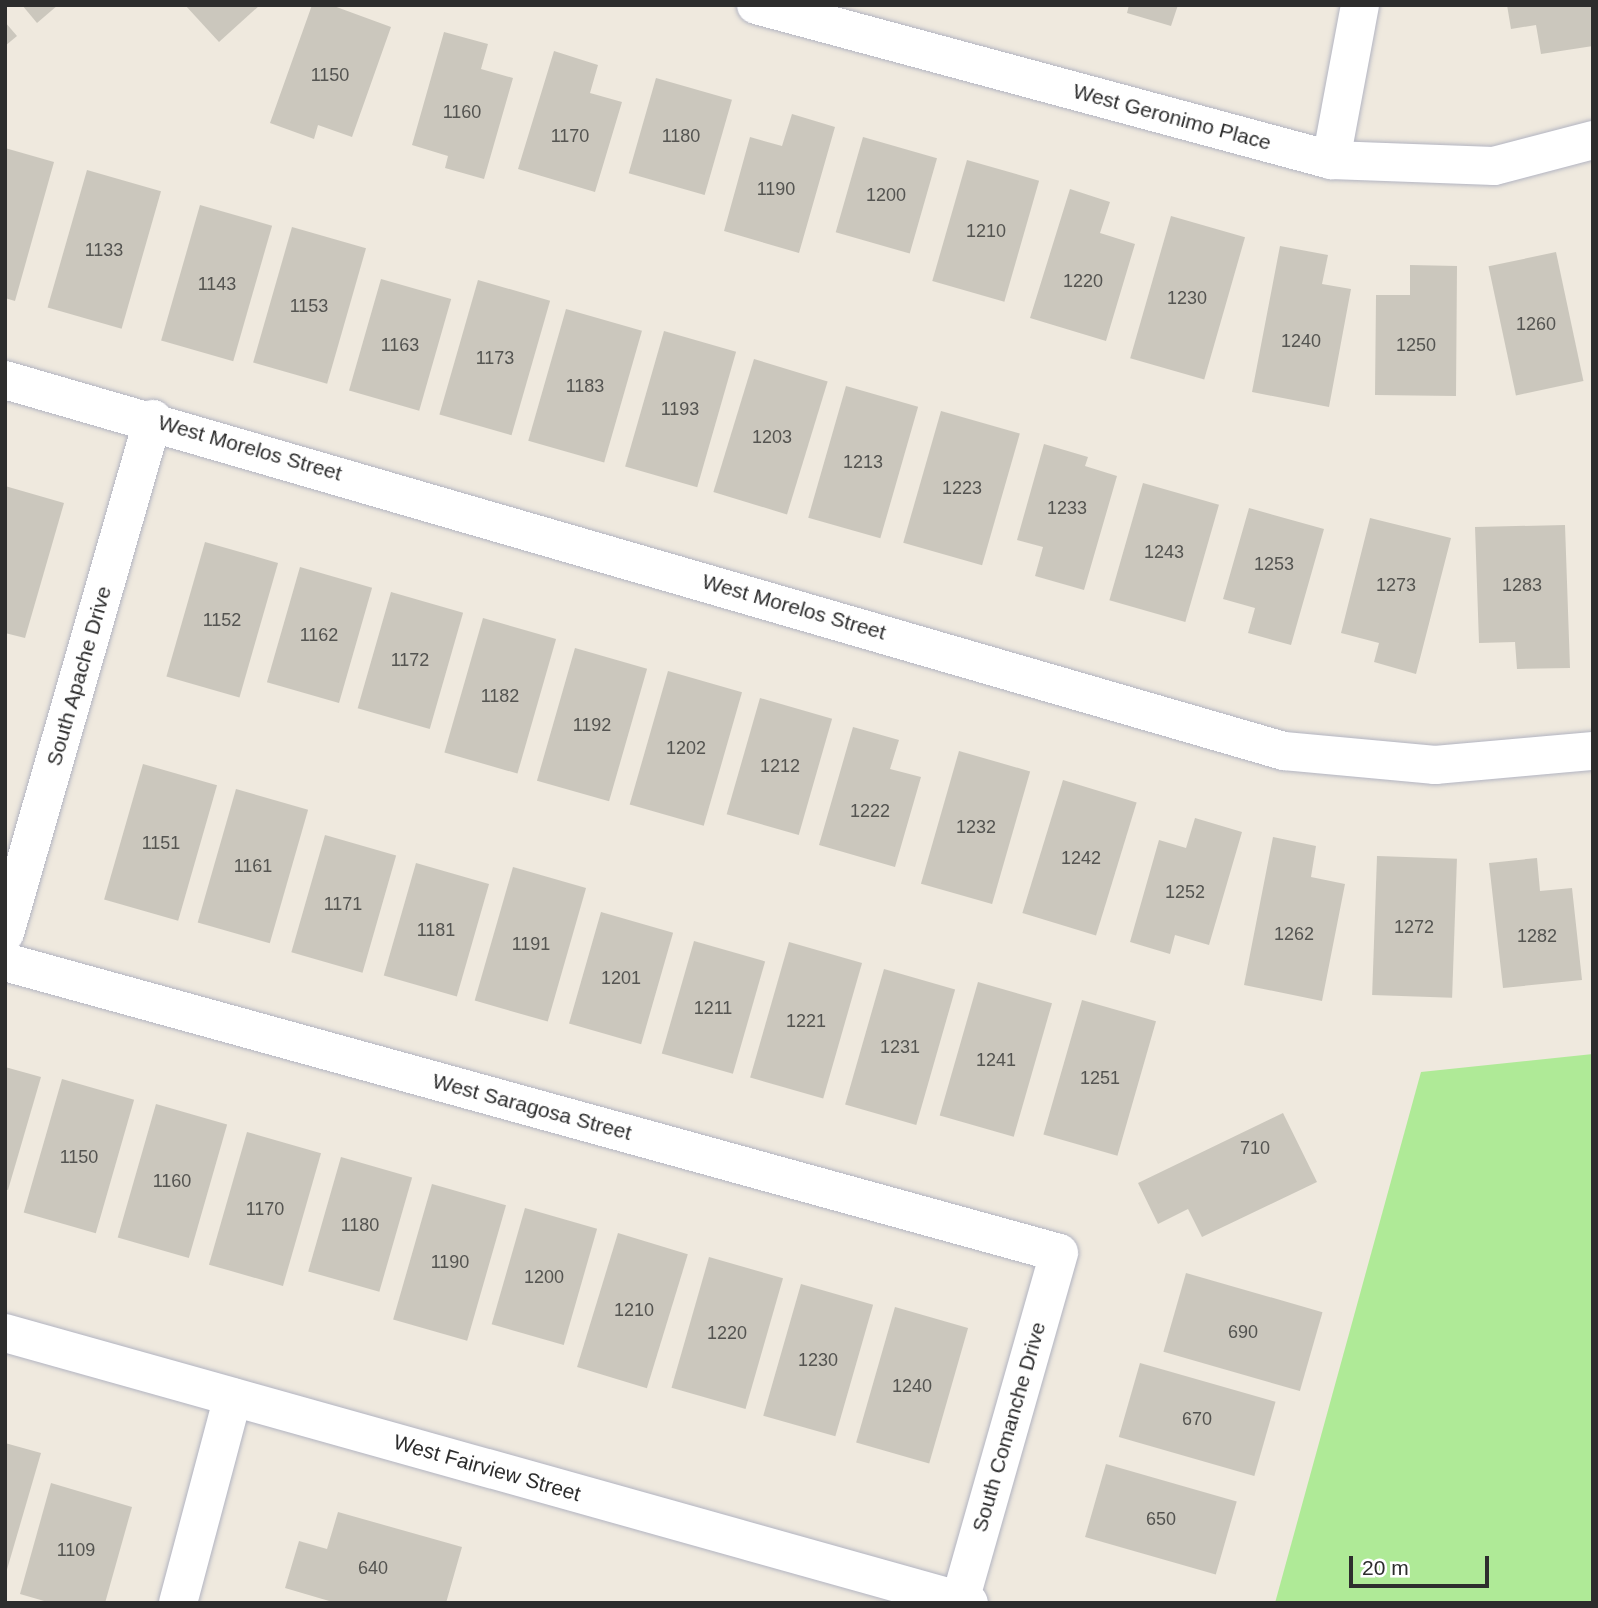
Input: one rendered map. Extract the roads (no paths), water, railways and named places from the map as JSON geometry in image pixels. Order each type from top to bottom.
[{"type":"street","name":"West Geronimo Place","points":[[756,5],[1331,160],[1494,166],[1593,140]]},
{"type":"street","points":[[1331,160],[1360,5]]},
{"type":"street","name":"West Morelos Street","points":[[5,380],[153,419],[1284,751],[1435,765],[1593,751]]},
{"type":"street","name":"South Apache Drive","points":[[5,933],[153,419]]},
{"type":"street","name":"West Saragosa Street","points":[[5,962],[1059,1253]]},
{"type":"street","name":"South Comanche Drive","points":[[965,1602],[1059,1253]]},
{"type":"street","name":"West Fairview Street","points":[[5,1333],[965,1602]]},
{"type":"street","points":[[178,1603],[233,1397]]}]
